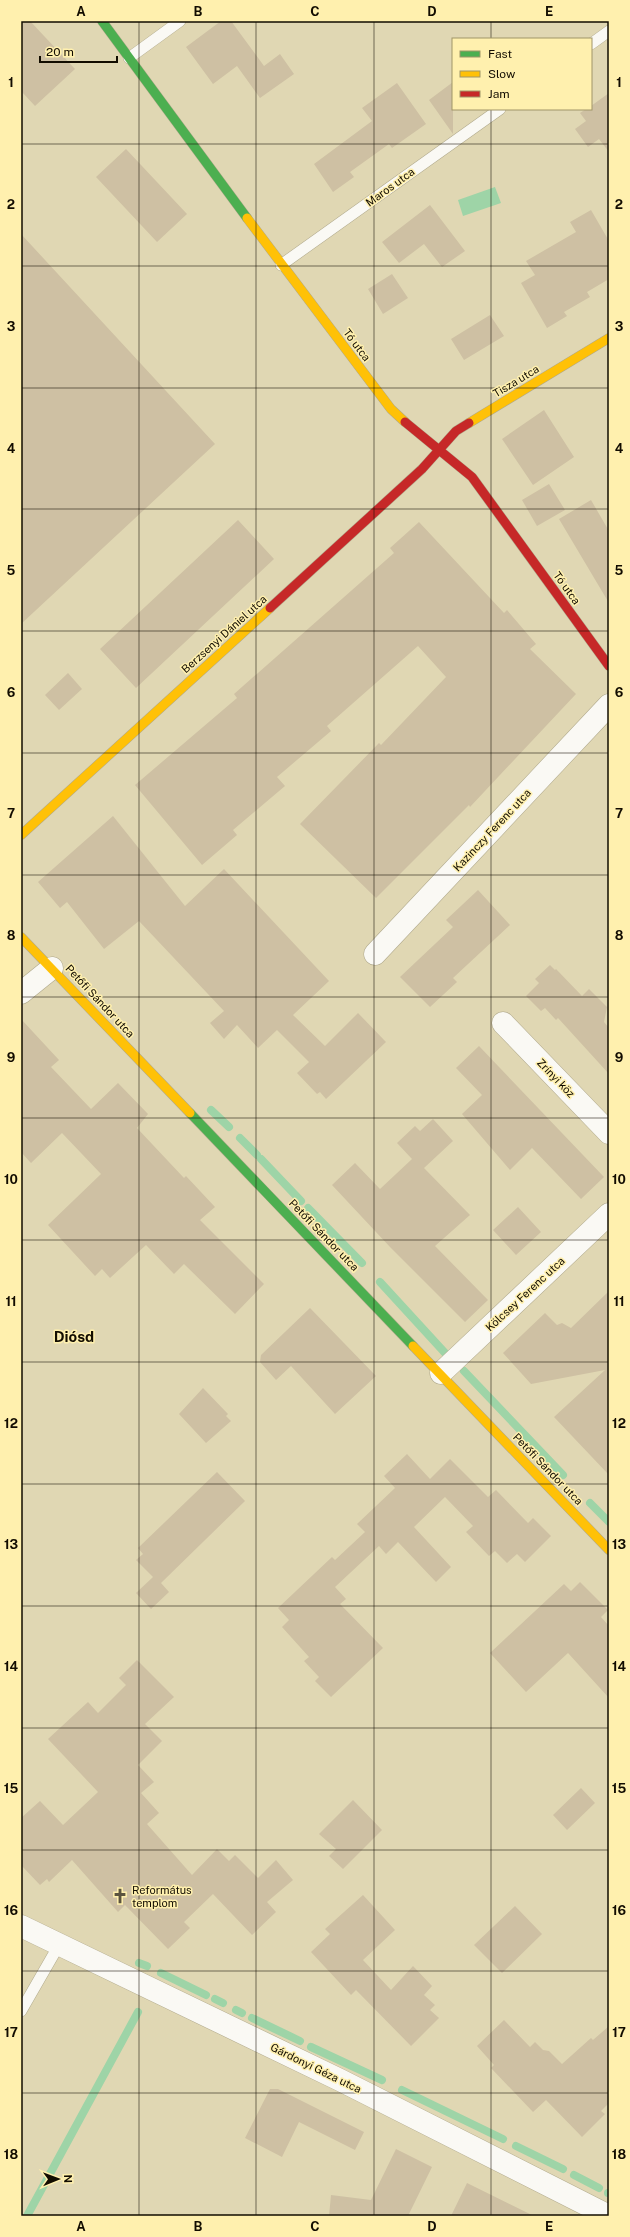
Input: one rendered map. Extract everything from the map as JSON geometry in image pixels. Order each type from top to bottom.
[{"type":"street","name":"Tó utca","points":[[102,21],[281,265],[391,409],[407,426],[440,449],[472,477],[609,666]]},
{"type":"street","name":"Tisza utca","points":[[440,449],[456,431],[609,338]]},
{"type":"street","name":"Berzsenyi Dániel utca","points":[[21,834],[416,475],[440,449]]},
{"type":"street","name":"Kazinczy Ferenc utca","points":[[375,954],[609,705]]},
{"type":"street","name":"Petőfi Sándor utca","points":[[21,937],[441,1373],[609,1550]]},
{"type":"street","points":[[21,993],[52,968]]},
{"type":"street","name":"Zrínyi köz","points":[[503,1023],[609,1133]]},
{"type":"street","name":"Kölcsey Ferenc utca","points":[[441,1373],[609,1214]]},
{"type":"street","name":"Gárdonyi Géza utca","points":[[21,1926],[340,2080],[609,2216]]},
{"type":"lane","points":[[129,58],[180,21]]},
{"type":"lane","points":[[592,43],[609,31]]},
{"type":"lane","name":"Maros utca","points":[[281,265],[499,110]]},
{"type":"lane","points":[[21,2010],[59,1945]]},
{"type":"shaded area","points":[[495,187],[501,203],[463,216],[458,200]]},
{"type":"building","points":[[21,21],[30,21],[75,69],[35,106],[21,91]]},
{"type":"building","points":[[221,21],[231,21],[264,66],[280,54],[294,74],[260,98],[237,66],[213,84],[186,47]]},
{"type":"building","points":[[397,83],[426,124],[392,148],[389,144],[350,172],[354,177],[333,192],[314,164],[372,121],[362,108]]},
{"type":"building","points":[[452,83],[453,134],[429,100]]},
{"type":"building","points":[[609,93],[609,152],[599,139],[588,147],[575,129],[586,121],[580,113],[584,110],[592,110],[592,105]]},
{"type":"building","points":[[126,149],[187,214],[157,242],[96,177]]},
{"type":"building","points":[[430,205],[465,251],[442,267],[424,244],[399,263],[382,242]]},
{"type":"building","points":[[591,210],[609,241],[609,279],[587,292],[590,297],[564,312],[567,316],[547,328],[521,283],[535,275],[526,261],[576,232],[570,222]]},
{"type":"building","points":[[21,234],[215,444],[21,624]]},
{"type":"building","points":[[392,274],[408,298],[383,314],[368,289]]},
{"type":"building","points":[[490,315],[504,336],[464,360],[451,339]]},
{"type":"building","points":[[544,410],[574,457],[533,485],[502,439]]},
{"type":"building","points":[[549,484],[565,510],[537,526],[522,500]]},
{"type":"building","points":[[591,500],[609,531],[609,603],[559,519]]},
{"type":"building","points":[[238,520],[274,559],[136,688],[100,649]]},
{"type":"building","points":[[419,522],[504,613],[507,610],[536,644],[530,649],[576,694],[470,807],[469,805],[376,898],[300,824],[379,743],[381,745],[446,677],[418,646],[327,726],[331,731],[277,777],[285,786],[233,830],[237,835],[202,865],[135,785],[237,698],[234,694],[394,553],[390,548]]},
{"type":"building","points":[[68,673],[82,689],[59,710],[45,695]]},
{"type":"building","points":[[113,816],[185,906],[224,869],[329,981],[293,1015],[325,1046],[358,1013],[386,1042],[326,1099],[320,1092],[317,1094],[297,1073],[309,1062],[277,1030],[258,1048],[237,1025],[224,1039],[210,1023],[224,1011],[139,921],[104,949],[67,902],[60,908],[38,882]]},
{"type":"building","points":[[478,890],[510,925],[453,978],[457,982],[430,1007],[400,977],[453,927],[446,920]]},
{"type":"building","points":[[550,965],[555,970],[556,969],[582,996],[589,989],[607,1007],[604,1022],[609,1028],[609,1074],[558,1018],[556,1020],[545,1008],[541,1011],[526,996],[539,983],[535,979]]},
{"type":"building","points":[[21,1019],[59,1060],[51,1067],[91,1109],[118,1083],[148,1114],[137,1128],[184,1178],[186,1176],[215,1207],[200,1220],[264,1284],[235,1314],[184,1264],[174,1274],[146,1245],[110,1278],[102,1269],[95,1276],[48,1225],[101,1174],[62,1133],[31,1163],[21,1152]]},
{"type":"building","points":[[479,1046],[604,1177],[581,1199],[532,1148],[510,1170],[462,1114],[482,1095],[456,1068]]},
{"type":"building","points":[[433,1119],[453,1141],[424,1168],[470,1215],[435,1246],[488,1300],[465,1322],[390,1247],[332,1185],[355,1163],[380,1189],[412,1159],[397,1143],[415,1126],[420,1131]]},
{"type":"building","points":[[518,1207],[541,1232],[516,1255],[493,1230]]},
{"type":"building","points":[[609,1291],[609,1475],[554,1417],[605,1370],[531,1384],[503,1353],[545,1313],[557,1325],[562,1323],[571,1328]]},
{"type":"building","points":[[310,1308],[376,1376],[335,1414],[291,1366],[276,1380],[260,1362],[261,1355]]},
{"type":"building","points":[[203,1388],[228,1414],[226,1416],[231,1421],[206,1443],[179,1414]]},
{"type":"building","points":[[407,1454],[430,1479],[450,1459],[488,1497],[496,1490],[528,1523],[533,1518],[551,1536],[525,1562],[517,1554],[507,1563],[495,1551],[489,1556],[466,1532],[473,1526],[445,1497],[414,1527],[451,1567],[436,1582],[398,1542],[386,1554],[379,1546],[335,1587],[346,1599],[340,1604],[383,1648],[331,1697],[315,1681],[319,1677],[304,1661],[309,1657],[282,1627],[289,1620],[278,1608],[332,1557],[335,1560],[365,1532],[357,1524],[395,1488],[384,1476]]},
{"type":"building","points":[[217,1472],[245,1501],[161,1583],[169,1592],[151,1609],[136,1593],[153,1577],[136,1560],[143,1554],[138,1548]]},
{"type":"building","points":[[580,1582],[608,1610],[601,1617],[609,1626],[609,1698],[568,1653],[526,1692],[490,1653],[564,1584],[571,1591]]},
{"type":"building","points":[[137,1660],[174,1697],[145,1724],[162,1741],[138,1765],[154,1782],[141,1793],[159,1813],[147,1824],[192,1875],[217,1849],[229,1861],[235,1855],[258,1878],[276,1860],[293,1880],[267,1902],[276,1912],[252,1935],[213,1894],[184,1922],[190,1928],[168,1949],[125,1905],[118,1912],[72,1860],[49,1882],[47,1879],[40,1885],[21,1865],[21,1818],[40,1801],[63,1825],[98,1792],[48,1739],[88,1702],[98,1713],[126,1685],[119,1678]]},
{"type":"building","points":[[581,1788],[595,1803],[567,1830],[553,1815]]},
{"type":"building","points":[[353,1800],[382,1830],[343,1869],[329,1856],[336,1849],[319,1834]]},
{"type":"building","points":[[363,1895],[395,1930],[363,1960],[391,1990],[413,1966],[432,1986],[424,1995],[435,2005],[430,2010],[439,2018],[411,2046],[356,1990],[351,1995],[311,1952],[330,1934],[325,1929]]},
{"type":"building","points":[[515,1906],[542,1934],[502,1973],[474,1945]]},
{"type":"building","points":[[504,2020],[530,2047],[535,2042],[543,2050],[549,2051],[562,2064],[591,2038],[593,2040],[609,2026],[609,2103],[601,2111],[605,2114],[582,2137],[546,2100],[533,2112],[491,2068],[494,2065],[477,2046]]},
{"type":"building","points":[[270,2089],[278,2089],[364,2132],[355,2150],[299,2122],[282,2157],[245,2138]]},
{"type":"building","points":[[396,2149],[432,2167],[408,2216],[329,2216],[331,2195],[371,2200]]},
{"type":"building","points":[[467,2183],[534,2216],[451,2216]]},
{"type":"waterway","points":[[211,1110],[229,1127]]},
{"type":"waterway","points":[[240,1138],[257,1155]]},
{"type":"waterway","points":[[261,1159],[301,1201]]},
{"type":"waterway","points":[[308,1208],[362,1263]]},
{"type":"waterway","points":[[380,1282],[446,1354]]},
{"type":"waterway","points":[[464,1371],[563,1475]]},
{"type":"waterway","points":[[590,1503],[609,1522]]},
{"type":"waterway","points":[[139,1963],[147,1966]]},
{"type":"waterway","points":[[161,1973],[206,1995]]},
{"type":"waterway","points":[[215,1999],[223,2003]]},
{"type":"waterway","points":[[236,2010],[242,2013]]},
{"type":"waterway","points":[[27,2216],[138,2012]]},
{"type":"waterway","points":[[252,2018],[300,2041]]},
{"type":"waterway","points":[[311,2047],[382,2080]]},
{"type":"waterway","points":[[402,2090],[503,2139]]},
{"type":"waterway","points":[[516,2146],[563,2169]]},
{"type":"waterway","points":[[574,2175],[599,2188]]},
{"type":"traffic: fast","points":[[102,21],[247,218]]},
{"type":"traffic: fast","points":[[190,1113],[413,1346]]},
{"type":"traffic: slow","points":[[247,218],[391,409],[405,422]]},
{"type":"traffic: slow","points":[[469,423],[609,338]]},
{"type":"traffic: slow","points":[[21,835],[270,608]]},
{"type":"traffic: slow","points":[[21,937],[190,1113]]},
{"type":"traffic: slow","points":[[413,1346],[609,1550]]},
{"type":"traffic: jam","points":[[405,422],[472,477],[609,666]]},
{"type":"traffic: jam","points":[[270,608],[422,469],[456,431],[469,423]]},
{"type":"place","name":"Református templom","points":[[120,1896]]},
{"type":"district","name":"Diósd","points":[[74,1336]]}]
